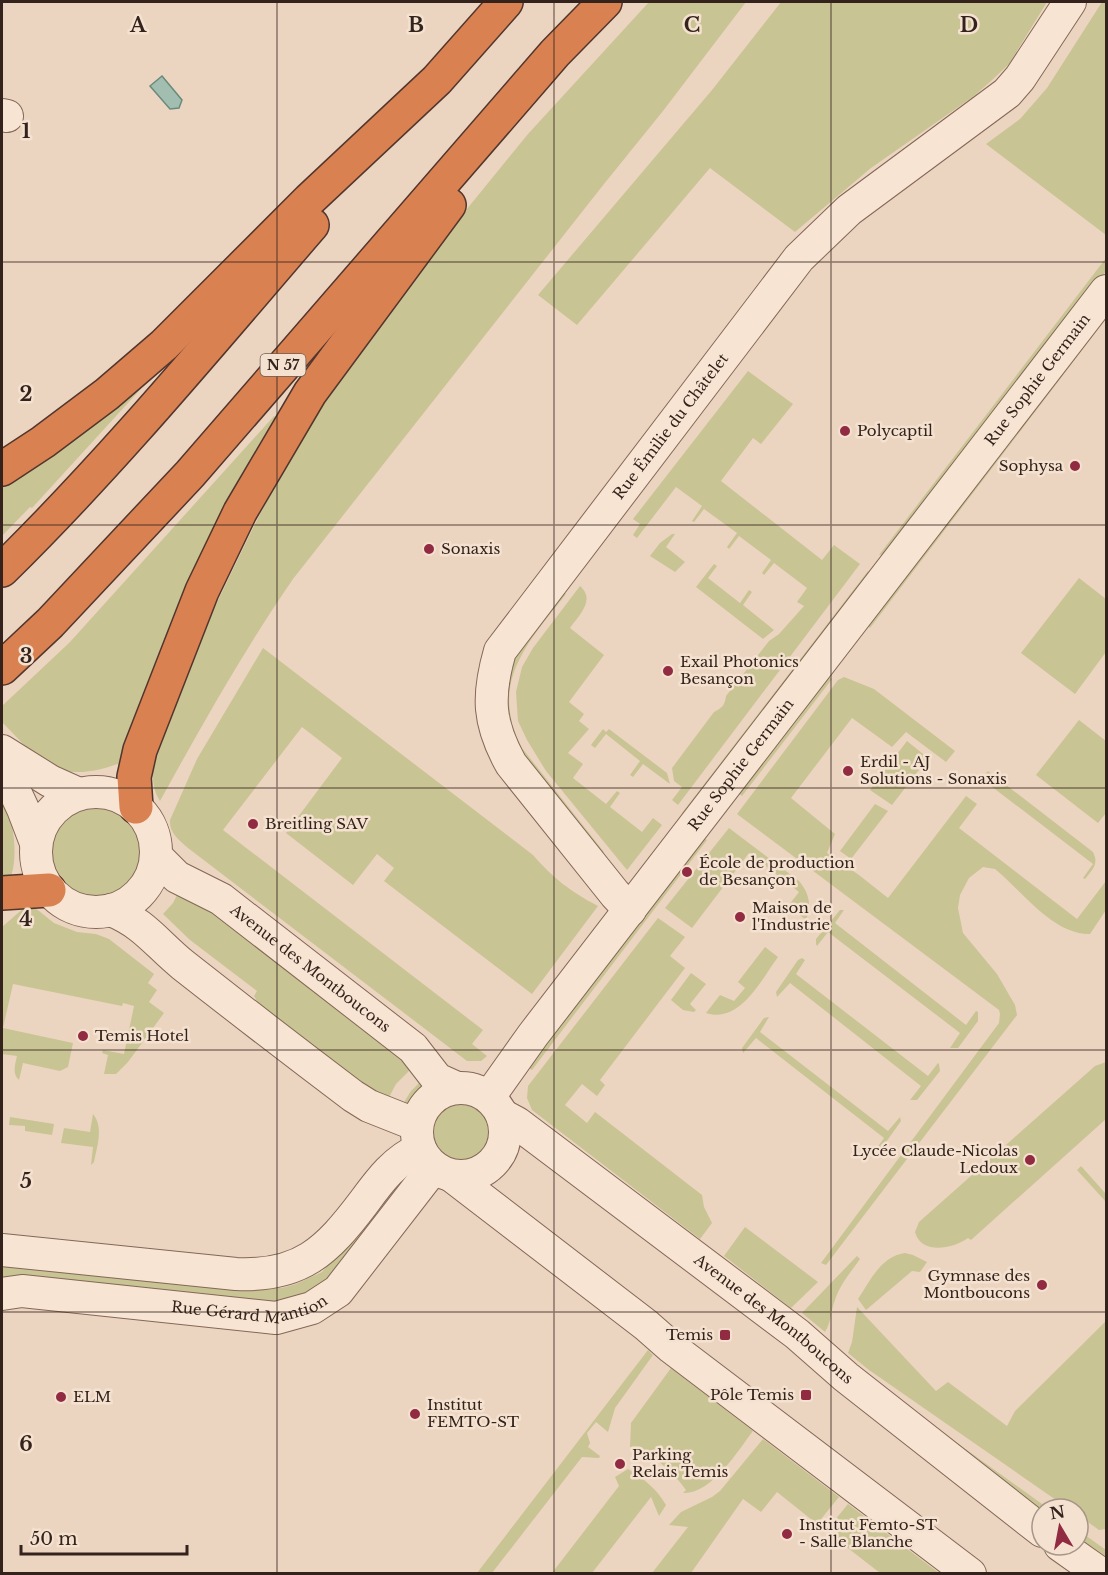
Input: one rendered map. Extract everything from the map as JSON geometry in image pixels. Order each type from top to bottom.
[{"type":"highway","points":[[2,570],[41,532],[141,424],[428,89],[506,2]]},
{"type":"highway","name":"N 57","points":[[2,668],[50,623],[190,474],[555,53],[605,2]]},
{"type":"highway","points":[[136,807],[134,777],[140,750],[202,591],[240,512],[310,393],[450,203],[555,53]]},
{"type":"highway","points":[[2,470],[107,394],[164,345],[309,200],[428,89]]},
{"type":"highway","points":[[2,893],[49,890]]},
{"type":"street","name":"Rue Émilie du Châtelet","points":[[630,910],[511,764],[502,747],[491,710],[491,692],[500,651],[799,258],[849,210],[1007,93],[1020,78],[1070,2]]},
{"type":"street","name":"Rue Sophie Germain","points":[[495,1106],[533,1035],[1107,291]]},
{"type":"street","points":[[2,751],[50,781],[79,794]]},
{"type":"street","points":[[2,764],[36,843]]},
{"type":"street","points":[[89,792],[119,796],[136,807],[146,819],[153,833],[156,856],[153,871],[142,890],[125,904],[111,910],[92,912],[73,907],[56,897],[39,873],[36,863],[38,833],[47,816],[61,803],[89,792]]},
{"type":"street","name":"Avenue des Montboucons","points":[[156,856],[177,877],[221,899],[413,1048],[437,1079],[457,1088]]},
{"type":"street","points":[[111,910],[142,926],[170,954],[431,1154],[671,1347],[970,1574]]},
{"type":"street","points":[[474,1089],[495,1106],[506,1130],[500,1154],[495,1161],[480,1172],[462,1177],[431,1154],[424,1107],[430,1100],[447,1090],[474,1089]]},
{"type":"street","name":"Avenue des Montboucons","points":[[495,1106],[797,1334],[846,1377],[1030,1522]]},
{"type":"street","name":"Rue Gérard Mantion","points":[[2,1250],[236,1275],[279,1272],[315,1256],[340,1232],[386,1172],[408,1154],[431,1154]]},
{"type":"street","name":"Rue Gérard Mantion","points":[[2,1294],[22,1291],[276,1318],[294,1314],[312,1308],[338,1291],[431,1154]]},
{"type":"street","points":[[1077,1557],[1101,1574]]},
{"type":"shaded area","points":[[649,2],[746,2],[663,111],[293,579],[240,660],[160,801],[154,786],[153,770],[145,768],[191,656],[290,457],[330,392],[410,279],[528,134]]},
{"type":"shaded area","points":[[781,2],[1047,2],[1009,64],[991,81],[974,96],[871,168],[795,232],[710,168],[577,325],[538,295],[712,90]]},
{"type":"shaded area","points":[[1102,2],[1106,2],[1106,235],[986,144],[1020,119],[1047,88]]},
{"type":"shaded area","points":[[162,76],[182,100],[179,108],[170,109],[150,86]]},
{"type":"shaded area","points":[[1106,258],[1106,271],[891,553],[879,555]]},
{"type":"shaded area","points":[[1106,310],[1106,319],[870,628],[865,623]]},
{"type":"shaded area","points":[[159,369],[32,508],[30,507],[2,536],[2,485]]},
{"type":"shaded area","points":[[748,371],[793,404],[761,444],[753,438],[721,481],[822,560],[834,545],[860,564],[678,805],[672,800],[682,787],[674,781],[672,768],[714,712],[723,706],[726,696],[769,641],[779,634],[804,606],[797,602],[807,588],[774,563],[764,575],[762,573],[771,560],[739,536],[729,549],[727,547],[737,533],[704,509],[694,522],[692,521],[702,506],[676,487],[637,538],[633,535],[640,524],[633,519]]},
{"type":"shaded area","points":[[274,416],[279,420],[127,760],[99,770],[79,772],[49,767],[2,722],[2,706],[70,642]]},
{"type":"shaded area","points":[[675,534],[666,547],[685,562],[675,572],[650,556],[660,543]]},
{"type":"shaded area","points":[[714,564],[717,566],[708,578],[740,603],[749,590],[752,592],[743,605],[774,630],[763,639],[696,587]]},
{"type":"shaded area","points":[[868,571],[869,574],[687,813],[682,813]]},
{"type":"shaded area","points":[[1079,578],[1106,599],[1106,652],[1075,694],[1021,653]]},
{"type":"shaded area","points":[[580,586],[585,591],[586,602],[570,628],[604,655],[569,702],[584,714],[579,721],[589,729],[568,753],[583,764],[573,778],[606,804],[617,791],[620,793],[610,807],[642,832],[653,818],[662,825],[627,870],[546,771],[518,721],[516,692],[522,667],[533,648]]},
{"type":"shaded area","points":[[561,589],[566,594],[538,629],[517,665],[511,683],[509,703],[513,724],[522,748],[604,852],[598,857],[527,768],[504,725],[510,662]]},
{"type":"shaded area","points":[[263,648],[533,855],[563,884],[598,906],[532,994],[384,881],[394,868],[377,854],[353,885],[286,833],[342,758],[302,727],[223,830],[483,1030],[472,1044],[487,1056],[481,1061],[467,1061],[188,848],[173,832],[170,820],[197,759]]},
{"type":"shaded area","points":[[826,675],[832,679],[742,796],[737,792]]},
{"type":"shaded area","points":[[844,677],[874,689],[955,751],[946,762],[906,732],[892,747],[852,718],[791,798],[835,834],[827,853],[888,898],[966,796],[977,804],[959,828],[1077,919],[1106,881],[1106,910],[1090,934],[1076,932],[1051,920],[995,869],[983,867],[969,878],[960,895],[958,908],[963,933],[997,974],[1015,1005],[1017,1015],[826,1265],[821,1263],[999,1023],[1000,1014],[999,1010],[737,814],[838,680]]},
{"type":"shaded area","points":[[1079,720],[1106,741],[1106,813],[1098,823],[1036,775]]},
{"type":"shaded area","points":[[603,729],[606,732],[609,729],[667,773],[670,784],[643,764],[633,777],[630,775],[640,761],[606,734],[595,748],[591,745]]},
{"type":"shaded area","points":[[907,741],[928,758],[892,805],[870,790]]},
{"type":"shaded area","points":[[988,771],[1093,852],[1095,863],[1085,879],[1083,878],[1093,864],[991,786],[994,781],[985,774]]},
{"type":"shaded area","points":[[2,796],[10,816],[15,852],[12,874],[8,883],[2,884]]},
{"type":"shaded area","points":[[875,804],[888,811],[851,859],[840,851]]},
{"type":"shaded area","points":[[87,809],[105,809],[121,816],[133,828],[140,844],[140,862],[133,878],[121,890],[105,897],[87,897],[71,890],[59,878],[52,862],[52,844],[59,828],[71,816]]},
{"type":"shaded area","points":[[729,828],[799,881],[808,899],[809,909],[806,920],[788,906],[799,892],[749,853],[692,928],[665,908]]},
{"type":"shaded area","points":[[702,837],[707,840],[532,1070],[526,1066]]},
{"type":"shaded area","points":[[180,889],[210,901],[416,1064],[396,1084],[386,1103],[271,1025],[254,996],[257,991],[190,940],[163,914],[173,903]]},
{"type":"shaded area","points":[[25,907],[34,907],[54,923],[77,932],[96,934],[109,939],[154,974],[148,983],[157,990],[149,1002],[164,1013],[128,1062],[116,1074],[104,1074],[108,1055],[102,1053],[103,1050],[124,1054],[134,1006],[123,1003],[122,1006],[13,984],[3,1028],[73,1043],[68,1067],[60,1071],[23,1063],[19,1080],[15,1072],[17,1056],[2,1054],[2,927]]},
{"type":"shaded area","points":[[840,910],[844,910],[835,923],[966,1025],[976,1011],[978,1012],[978,1021],[958,1048],[950,1048],[960,1033],[828,932],[817,946],[816,939]]},
{"type":"shaded area","points":[[658,918],[685,937],[670,956],[685,968],[600,1080],[605,1085],[597,1096],[582,1084],[565,1105],[587,1123],[595,1112],[702,1195],[704,1207],[712,1223],[700,1239],[532,1110],[527,1098],[528,1086]]},
{"type":"shaded area","points":[[765,947],[778,957],[757,988],[739,1006],[729,1012],[718,1015],[706,1013],[720,995],[734,1001],[745,988],[738,982]]},
{"type":"shaded area","points":[[802,958],[805,960],[796,974],[928,1076],[939,1064],[940,1071],[917,1100],[910,1100],[921,1086],[790,983],[777,997],[776,992],[798,960]]},
{"type":"shaded area","points":[[691,973],[706,984],[690,1004],[696,1010],[694,1012],[683,1010],[671,1000]]},
{"type":"shaded area","points":[[769,1017],[760,1032],[888,1131],[900,1117],[901,1121],[879,1152],[874,1152],[884,1138],[756,1038],[743,1053],[742,1048],[764,1018]]},
{"type":"shaded area","points":[[1106,1062],[1106,1119],[971,1240],[968,1238],[954,1245],[938,1248],[930,1247],[918,1239],[915,1232],[919,1222],[1095,1066]]},
{"type":"shaded area","points":[[423,1079],[425,1087],[407,1108],[401,1107],[411,1091]]},
{"type":"shaded area","points":[[455,1102],[467,1102],[483,1110],[489,1120],[491,1132],[489,1144],[483,1154],[467,1162],[455,1162],[439,1154],[431,1138],[431,1126],[439,1110]]},
{"type":"shaded area","points":[[93,1114],[98,1125],[99,1137],[94,1162],[91,1165],[93,1147],[61,1143],[64,1128],[90,1132]]},
{"type":"shaded area","points":[[10,1117],[54,1124],[52,1135],[25,1131],[25,1126],[9,1125]]},
{"type":"shaded area","points":[[1081,1166],[1106,1194],[1106,1202],[1077,1170]]},
{"type":"shaded area","points":[[394,1189],[399,1193],[330,1282],[288,1303],[2,1282],[2,1261],[282,1288],[322,1272]]},
{"type":"shaded area","points":[[745,1227],[818,1282],[791,1308],[724,1256]]},
{"type":"shaded area","points":[[905,1253],[927,1262],[920,1272],[912,1271],[866,1310],[858,1299],[872,1277],[889,1259]]},
{"type":"shaded area","points":[[857,1256],[860,1259],[840,1289],[825,1332],[802,1313]]},
{"type":"shaded area","points":[[857,1307],[936,1391],[948,1382],[1007,1426],[1015,1411],[1106,1321],[1106,1529],[1099,1530],[1090,1524],[1090,1497],[1052,1497],[869,1370],[848,1353],[852,1342]]},
{"type":"shaded area","points":[[648,1350],[653,1355],[615,1408],[608,1432],[596,1422],[587,1433],[590,1443],[588,1447],[600,1456],[599,1458],[582,1457],[492,1573],[477,1573]]},
{"type":"shaded area","points":[[671,1368],[753,1431],[714,1479],[704,1487],[683,1493],[686,1490],[668,1469],[647,1454],[630,1447],[631,1423]]},
{"type":"shaded area","points":[[857,1371],[1032,1497],[1030,1497],[1030,1509]]},
{"type":"shaded area","points":[[763,1439],[839,1497],[817,1524],[777,1492],[761,1512],[743,1499],[691,1573],[652,1573],[688,1527],[669,1525],[681,1512],[720,1491]]},
{"type":"shaded area","points":[[628,1469],[649,1484],[666,1505],[659,1516],[651,1497],[592,1573],[552,1573],[619,1486],[615,1477]]},
{"type":"shaded area","points":[[848,1504],[939,1573],[880,1573],[826,1531]]},
{"type":"shaded area","points":[[1090,1539],[1106,1550],[1106,1562],[1090,1552]]},
{"type":"place","name":"Polycaptil","points":[[845,431]]},
{"type":"place","name":"Sophysa","points":[[1075,466]]},
{"type":"place","name":"Sonaxis","points":[[429,549]]},
{"type":"place","name":"Exail Photonics Besançon","points":[[668,671]]},
{"type":"place","name":"Erdil - AJ Solutions - Sonaxis","points":[[848,771]]},
{"type":"place","name":"Breitling SAV","points":[[253,824]]},
{"type":"place","name":"École de production de Besançon","points":[[687,872]]},
{"type":"place","name":"Maison de l'Industrie","points":[[740,917]]},
{"type":"place","name":"Temis Hotel","points":[[83,1036]]},
{"type":"place","name":"Lycée Claude-Nicolas Ledoux","points":[[1030,1160]]},
{"type":"place","name":"Gymnase des Montboucons","points":[[1042,1285]]},
{"type":"place","name":"Temis","points":[[725,1335]]},
{"type":"place","name":"Pôle Temis","points":[[806,1395]]},
{"type":"place","name":"ELM","points":[[61,1397]]},
{"type":"place","name":"Institut FEMTO-ST","points":[[415,1414]]},
{"type":"place","name":"Parking Relais Temis","points":[[620,1464]]},
{"type":"place","name":"Institut Femto-ST - Salle Blanche","points":[[787,1534]]}]
